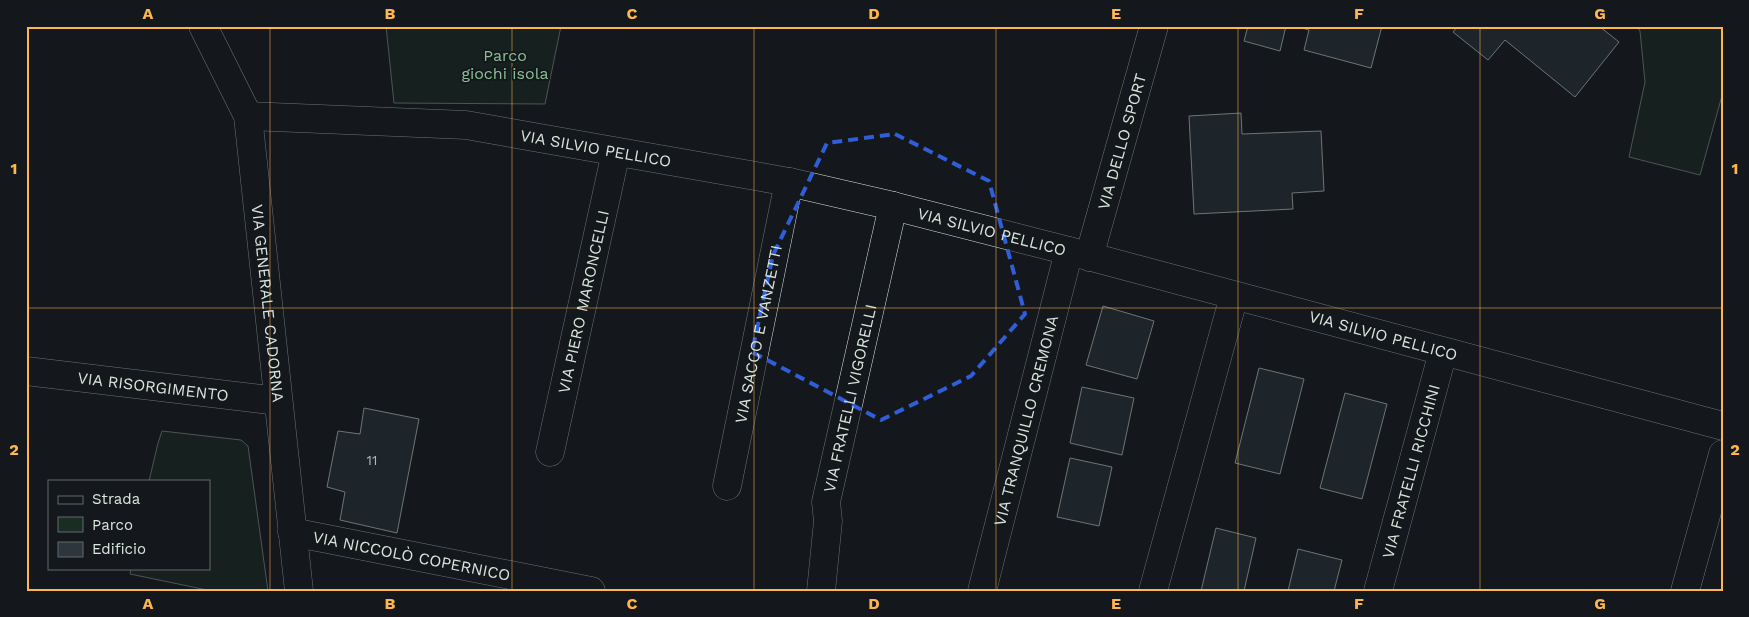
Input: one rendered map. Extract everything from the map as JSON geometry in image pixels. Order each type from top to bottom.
[{"type":"street","name":"VIA GENERALE CADORNA","points":[[203,26],[248,116],[299,591]]},
{"type":"street","name":"VIA DELLO SPORT","points":[[1079,254],[1154,26]]},
{"type":"street","name":"VIA SILVIO PELLICO","points":[[248,116],[466,125],[789,182],[893,206],[1079,254],[1723,426]]},
{"type":"street","name":"VIA PIERO MARONCELLI","points":[[550,452],[616,152]]},
{"type":"street","name":"VIA SACCO E VANZETTI","points":[[728,486],[789,182]]},
{"type":"street","name":"VIA FRATELLI VIGORELLI","points":[[821,591],[828,521],[826,502],[893,206]]},
{"type":"street","name":"VIA TRANQUILLO CREMONA","points":[[982,591],[1079,254]]},
{"type":"street","points":[[1153,591],[1234,296]]},
{"type":"street","name":"VIA FRATELLI RICCHINI","points":[[1378,591],[1443,352]]},
{"type":"street","name":"VIA RISORGIMENTO","points":[[26,371],[278,401]]},
{"type":"street","points":[[1685,591],[1723,454]]},
{"type":"street","name":"VIA NICCOLÒ COPERNICO","points":[[292,532],[591,591]]},
{"type":"highlighted area","points":[[895,134],[989,181],[1025,314],[971,376],[881,420],[752,352],[773,255],[827,143]]},
{"type":"green space","name":"Parco giochi isola","points":[[386,26],[561,26],[545,104],[394,103]]},
{"type":"green space","points":[[1636,26],[1723,26],[1723,92],[1700,175],[1629,157],[1645,82],[1640,31]]},
{"type":"green space","points":[[162,431],[241,440],[248,446],[268,591],[212,591],[130,574],[131,570],[210,570],[210,480],[149,480]]},
{"type":"building","points":[[1248,26],[1286,26],[1280,51],[1244,41]]},
{"type":"building","points":[[1295,26],[1382,26],[1371,68],[1304,50],[1309,30]]},
{"type":"building","points":[[1458,26],[1599,26],[1619,42],[1575,97],[1505,40],[1488,60],[1453,32]]},
{"type":"building","points":[[1241,113],[1242,134],[1321,131],[1324,191],[1292,193],[1293,209],[1194,214],[1189,116]]},
{"type":"building","points":[[1103,306],[1154,321],[1137,379],[1086,365]]},
{"type":"building","points":[[1259,368],[1304,379],[1280,474],[1235,463]]},
{"type":"building","points":[[1082,387],[1134,398],[1122,455],[1070,443]]},
{"type":"building","points":[[1345,393],[1387,404],[1362,499],[1320,488]]},
{"type":"building","points":[[364,408],[419,419],[397,533],[340,520],[345,492],[327,487],[338,431],[360,434]]},
{"type":"building","points":[[1070,458],[1112,467],[1099,526],[1057,517]]},
{"type":"building","points":[[1216,528],[1256,538],[1244,591],[1201,591]]},
{"type":"building","points":[[1298,549],[1342,560],[1334,591],[1288,591]]}]
